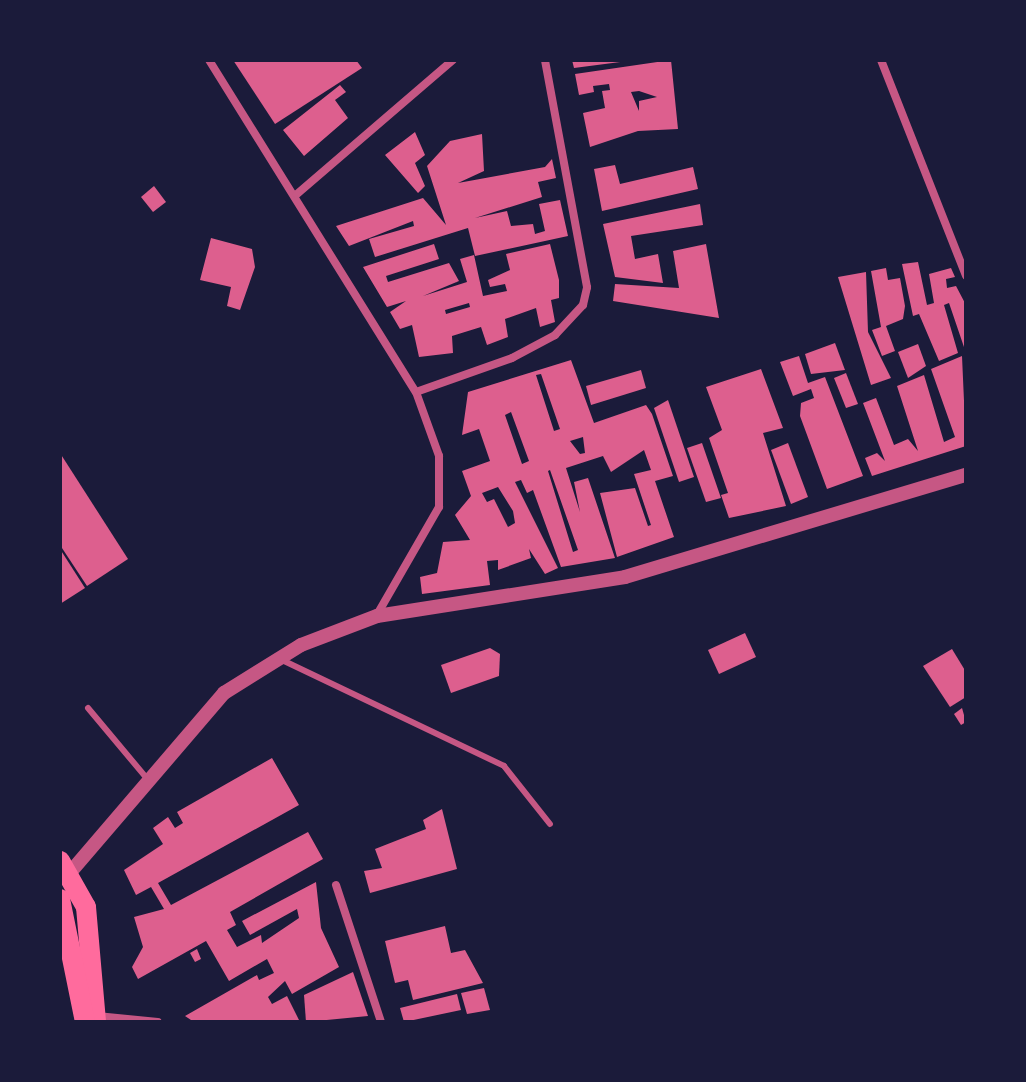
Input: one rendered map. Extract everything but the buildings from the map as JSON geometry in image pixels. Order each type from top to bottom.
[{"type":"main road","points":[[64,868],[86,907],[93,1020]]},
{"type":"main road","points":[[60,899],[93,1020]]},
{"type":"street","points":[[209,60],[297,194],[416,392],[439,456],[442,498],[377,616]]},
{"type":"street","points":[[297,194],[453,60]]},
{"type":"street","points":[[416,392],[512,358],[555,335],[583,305],[587,287],[545,60]]},
{"type":"street","points":[[881,60],[966,276]]},
{"type":"street","points":[[64,868],[151,783],[224,693],[277,658],[377,616],[625,577],[966,475]]},
{"type":"street","points":[[336,885],[381,1022]]},
{"type":"street","points":[[93,1020],[158,1022]]},
{"type":"lane","points":[[277,658],[504,766],[550,824]]},
{"type":"lane","points":[[88,708],[151,783]]}]
